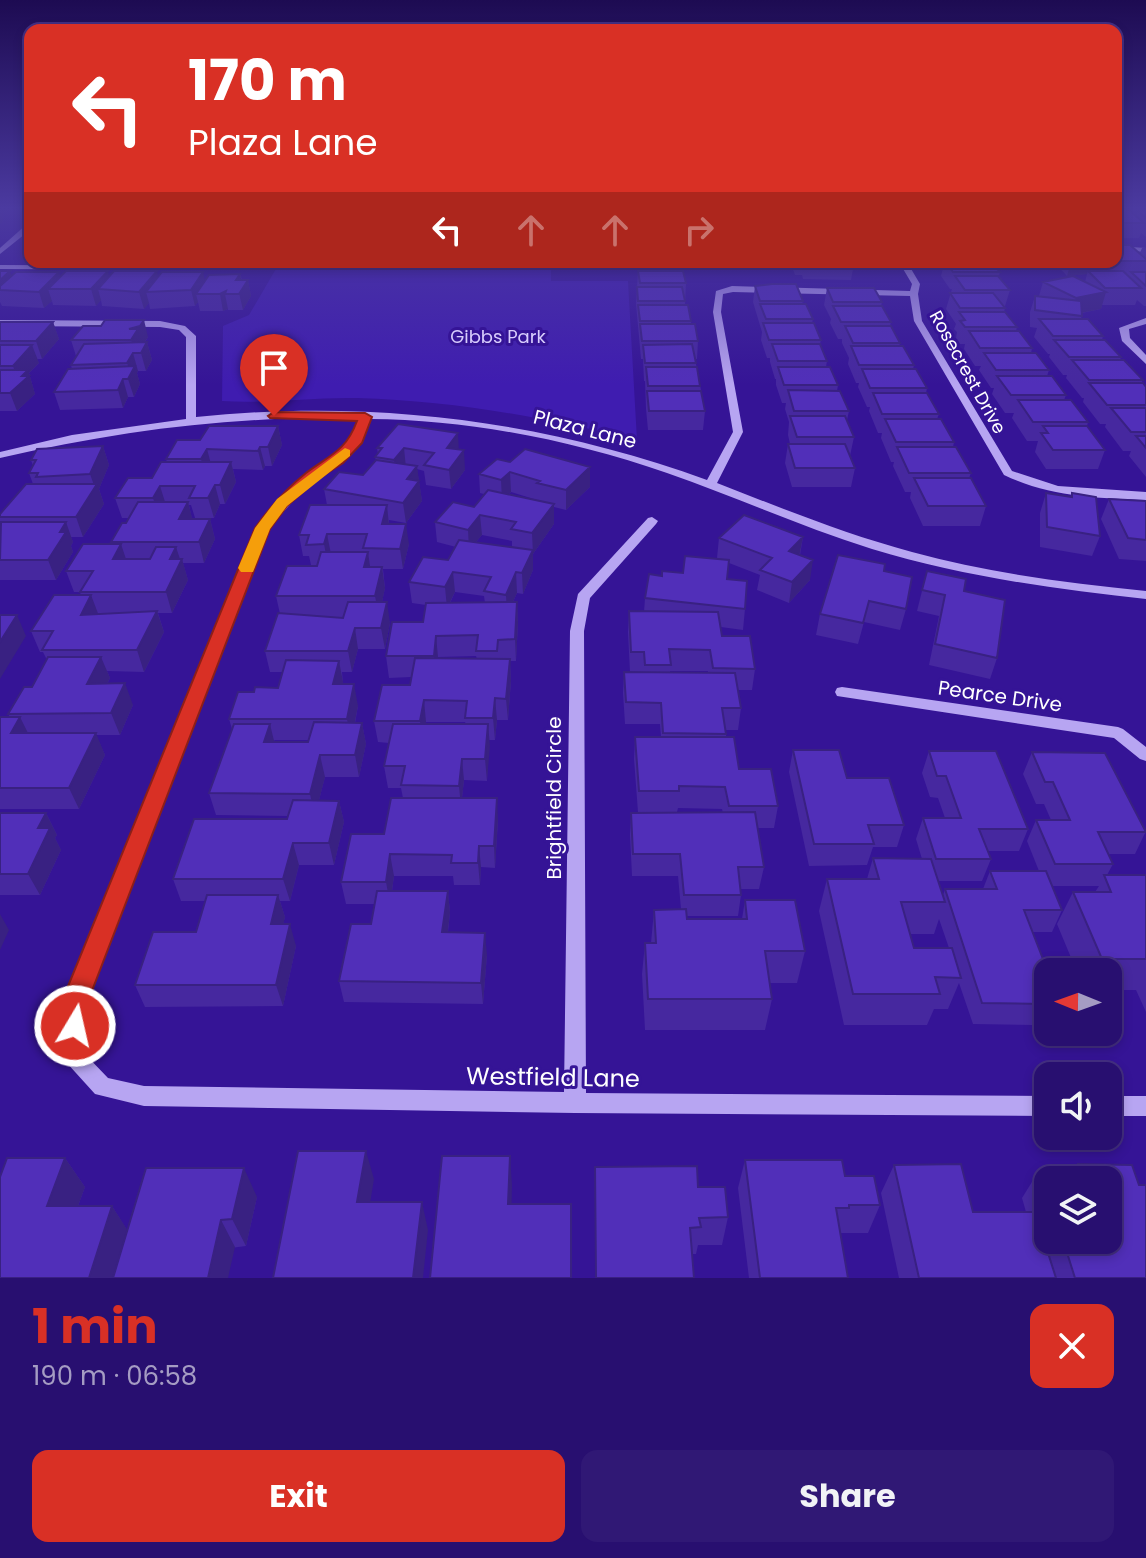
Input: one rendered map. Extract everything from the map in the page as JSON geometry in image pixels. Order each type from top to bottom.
[{"type":"street","points":[[0,267],[24,267]]},
{"type":"street","name":"Rosecrest Drive","points":[[907,268],[916,284],[914,294],[918,321],[1008,473],[1029,484],[1066,492],[1146,496]]},
{"type":"street","points":[[711,483],[738,432],[717,312],[719,293],[747,289],[914,294]]},
{"type":"street","points":[[1146,321],[1124,328],[1125,339],[1146,361]]},
{"type":"street","points":[[0,323],[160,324],[182,328],[191,336],[191,422]]},
{"type":"street","name":"Plaza Lane","points":[[0,455],[94,435],[251,416],[365,417],[497,427],[603,449],[711,483],[874,545],[1027,581],[1146,595]]},
{"type":"street","name":"Westfield Lane","points":[[365,417],[357,440],[338,460],[313,475],[282,503],[263,528],[77,996],[73,1055],[102,1087],[144,1096],[1034,1106]]},
{"type":"street","name":"Brightfield Circle","points":[[575,1103],[577,631],[583,597],[652,521]]},
{"type":"street","name":"Pearce Drive","points":[[842,692],[1118,733],[1146,755]]},
{"type":"street","points":[[1122,1106],[1146,1106]]},
{"type":"green space","name":"Gibbs Park","points":[[276,268],[551,268],[551,281],[628,281],[637,440],[533,417],[429,403],[357,398],[222,401],[223,326],[249,315]]},
{"type":"building","points":[[950,268],[996,268],[1000,272],[953,272]]},
{"type":"building","points":[[0,271],[10,271],[0,280]]},
{"type":"building","points":[[66,271],[108,271],[91,289],[48,289]]},
{"type":"building","points":[[114,271],[157,271],[139,292],[98,289]]},
{"type":"building","points":[[638,271],[683,271],[686,283],[640,283]]},
{"type":"building","points":[[1088,271],[1123,271],[1141,288],[1105,288]]},
{"type":"building","points":[[16,272],[59,272],[39,292],[0,290],[0,286]]},
{"type":"building","points":[[162,272],[203,272],[191,290],[146,292]]},
{"type":"building","points":[[1131,272],[1146,272],[1146,286]]},
{"type":"building","points":[[240,274],[236,280],[248,280],[239,294],[225,294],[226,291],[196,294],[209,275]]},
{"type":"building","points":[[955,276],[998,276],[1010,290],[965,290]]},
{"type":"building","points":[[1073,276],[1106,292],[1076,298],[1043,282]]},
{"type":"building","points":[[796,284],[803,301],[760,301],[755,286]]},
{"type":"building","points":[[637,287],[682,287],[685,301],[638,301]]},
{"type":"building","points":[[827,288],[874,288],[882,302],[833,302]]},
{"type":"building","points":[[950,293],[993,293],[1005,308],[960,308]]},
{"type":"building","points":[[1035,296],[1081,301],[1082,316],[1035,310]]},
{"type":"building","points":[[760,304],[806,304],[813,319],[766,319]]},
{"type":"building","points":[[638,305],[688,305],[691,321],[640,321]]},
{"type":"building","points":[[833,306],[882,306],[891,322],[841,322]]},
{"type":"building","points":[[959,312],[1005,312],[1017,327],[965,327],[960,321],[965,320]]},
{"type":"building","points":[[1039,319],[1088,319],[1103,336],[1053,336]]},
{"type":"building","points":[[105,320],[144,320],[140,326],[129,329],[138,329],[131,340],[71,340],[83,326],[101,326]]},
{"type":"building","points":[[0,322],[53,322],[36,341],[0,341]]},
{"type":"building","points":[[763,323],[814,323],[821,340],[769,340]]},
{"type":"building","points":[[640,324],[695,324],[698,341],[642,341]]},
{"type":"building","points":[[845,326],[891,326],[900,343],[853,343]]},
{"type":"building","points":[[969,331],[1019,331],[1032,348],[980,348]]},
{"type":"building","points":[[1054,340],[1105,340],[1121,357],[1069,357]]},
{"type":"building","points":[[147,342],[141,353],[133,353],[127,363],[71,365],[84,344]]},
{"type":"building","points":[[692,344],[696,363],[645,363],[643,345]]},
{"type":"building","points":[[772,344],[820,344],[827,361],[778,361]]},
{"type":"building","points":[[0,345],[32,345],[13,366],[0,366]]},
{"type":"building","points":[[851,346],[903,346],[914,365],[859,365]]},
{"type":"building","points":[[984,353],[1036,353],[1049,370],[996,370]]},
{"type":"building","points":[[1072,360],[1124,360],[1143,380],[1089,380]]},
{"type":"building","points":[[135,366],[118,390],[54,392],[68,369]]},
{"type":"building","points":[[646,367],[697,367],[700,386],[648,386]]},
{"type":"building","points":[[778,367],[830,367],[838,385],[784,385]]},
{"type":"building","points":[[862,369],[916,369],[927,388],[870,388]]},
{"type":"building","points":[[0,370],[28,370],[22,376],[29,376],[10,393],[0,393]]},
{"type":"building","points":[[997,376],[1052,376],[1066,395],[1011,395]]},
{"type":"building","points":[[1089,383],[1143,383],[1146,387],[1146,405],[1107,405]]},
{"type":"building","points":[[788,390],[840,391],[849,411],[794,411]]},
{"type":"building","points":[[647,391],[701,391],[705,411],[649,411]]},
{"type":"building","points":[[873,393],[927,393],[939,414],[882,414]]},
{"type":"building","points":[[1018,400],[1071,400],[1088,422],[1033,422]]},
{"type":"building","points":[[1111,408],[1146,408],[1146,432],[1131,432]]},
{"type":"building","points":[[790,416],[845,416],[854,437],[797,437]]},
{"type":"building","points":[[885,419],[941,419],[954,442],[896,442]]},
{"type":"building","points":[[398,424],[458,433],[447,448],[464,450],[449,470],[424,465],[434,453],[404,448],[394,460],[375,457],[382,448],[377,448]]},
{"type":"building","points":[[209,426],[278,426],[268,447],[260,447],[258,451],[207,449],[201,459],[166,459],[177,440],[200,440]]},
{"type":"building","points":[[1043,426],[1087,426],[1105,450],[1053,450],[1041,433],[1048,433]]},
{"type":"building","points":[[1136,436],[1146,436],[1146,448]]},
{"type":"building","points":[[788,444],[845,444],[855,468],[795,468]]},
{"type":"building","points":[[103,446],[90,474],[36,477],[38,473],[29,473],[36,460],[31,460],[37,449]]},
{"type":"building","points":[[897,447],[956,447],[971,473],[909,473]]},
{"type":"building","points":[[525,449],[590,467],[566,490],[510,472],[501,480],[479,474],[497,459],[510,462]]},
{"type":"building","points":[[376,460],[417,466],[407,479],[419,481],[403,503],[324,489],[339,472],[363,475]]},
{"type":"building","points":[[161,462],[231,462],[220,485],[215,485],[208,498],[189,498],[195,486],[160,486],[153,498],[115,498],[128,478],[152,478]]},
{"type":"building","points":[[914,478],[971,478],[986,506],[928,506]]},
{"type":"building","points":[[26,484],[97,484],[76,517],[0,517]]},
{"type":"building","points":[[488,490],[554,504],[532,533],[511,529],[516,522],[480,515],[468,530],[435,522],[453,502],[474,507]]},
{"type":"building","points":[[1046,493],[1096,497],[1100,536],[1047,527]]},
{"type":"building","points":[[1109,499],[1146,501],[1146,540],[1128,538]]},
{"type":"building","points":[[138,502],[188,502],[179,519],[210,519],[199,542],[111,542]]},
{"type":"building","points":[[310,505],[387,505],[382,524],[406,524],[400,549],[363,548],[367,534],[327,534],[324,544],[306,545],[309,535],[299,535]]},
{"type":"building","points":[[744,515],[803,537],[789,551],[813,560],[792,582],[760,570],[772,558],[719,538]]},
{"type":"building","points":[[1,522],[66,522],[60,532],[66,532],[48,560],[0,560]]},
{"type":"building","points":[[459,540],[533,550],[522,573],[516,572],[506,595],[484,591],[491,577],[453,572],[445,587],[409,582],[423,557],[448,560]]},
{"type":"building","points":[[83,544],[121,544],[113,559],[150,559],[156,547],[176,547],[170,559],[182,559],[166,592],[80,592],[93,571],[66,571]]},
{"type":"building","points":[[321,552],[368,552],[364,567],[382,567],[375,596],[276,596],[287,566],[317,566]]},
{"type":"building","points":[[838,555],[885,564],[884,571],[912,577],[906,609],[869,601],[863,623],[820,614]]},
{"type":"building","points":[[685,556],[729,560],[727,579],[747,581],[745,609],[645,598],[649,574],[662,576],[662,571],[683,573]]},
{"type":"building","points":[[927,571],[966,579],[964,591],[1005,600],[997,658],[935,644],[945,595],[922,590]]},
{"type":"building","points":[[54,595],[91,595],[81,615],[157,611],[137,650],[42,650],[53,631],[31,631]]},
{"type":"building","points":[[348,602],[387,602],[381,628],[355,628],[348,651],[265,651],[278,613],[343,618]]},
{"type":"building","points":[[517,602],[515,639],[498,640],[497,651],[476,651],[478,635],[436,636],[434,656],[386,656],[392,622],[423,622],[426,603]]},
{"type":"building","points":[[629,611],[718,612],[722,636],[750,636],[755,669],[713,668],[710,650],[669,649],[671,665],[645,665],[644,652],[631,652]]},
{"type":"building","points":[[0,615],[17,615],[0,642]]},
{"type":"building","points":[[48,657],[101,657],[87,684],[125,683],[111,713],[8,714],[24,687],[32,687]]},
{"type":"building","points":[[415,658],[510,659],[506,699],[495,698],[493,718],[465,718],[467,701],[424,700],[420,721],[374,721],[382,685],[410,685]]},
{"type":"building","points":[[286,660],[339,661],[333,684],[354,684],[347,719],[229,719],[238,692],[254,692],[255,687],[278,688]]},
{"type":"building","points":[[624,672],[735,673],[741,708],[722,708],[726,734],[663,733],[661,703],[626,702]]},
{"type":"building","points":[[0,717],[20,717],[11,733],[96,733],[69,788],[0,788]]},
{"type":"building","points":[[314,722],[362,723],[355,755],[320,755],[310,794],[209,793],[234,724],[270,724],[264,742],[308,742]]},
{"type":"building","points":[[393,724],[488,724],[485,759],[462,759],[459,786],[401,785],[405,766],[384,766]]},
{"type":"building","points":[[635,737],[734,737],[739,769],[771,769],[778,806],[729,806],[725,787],[679,786],[679,791],[639,791]]},
{"type":"building","points":[[793,750],[839,750],[847,778],[889,778],[904,825],[868,825],[874,844],[814,844]]},
{"type":"building","points":[[929,751],[996,751],[1028,829],[979,829],[991,859],[936,859],[923,818],[961,818],[946,776],[937,776]]},
{"type":"building","points":[[1032,752],[1105,753],[1146,832],[1098,832],[1113,864],[1055,864],[1036,820],[1070,820],[1053,782],[1045,782]]},
{"type":"building","points":[[391,798],[497,798],[494,846],[479,846],[478,863],[451,863],[452,855],[390,854],[386,882],[341,882],[351,834],[384,834]]},
{"type":"building","points":[[293,800],[339,801],[329,843],[293,843],[283,879],[173,879],[194,819],[287,819]]},
{"type":"building","points":[[755,812],[764,867],[738,867],[741,895],[684,895],[680,854],[633,854],[631,813]]},
{"type":"building","points":[[0,813],[46,813],[38,828],[50,828],[28,874],[0,874]]},
{"type":"building","points":[[873,858],[931,859],[945,902],[901,902],[914,948],[952,948],[961,978],[935,977],[940,994],[853,994],[827,879],[879,879]]},
{"type":"building","points":[[990,871],[1046,871],[1062,910],[1024,910],[1043,958],[1034,958],[1034,1004],[982,1003],[945,889],[997,889]]},
{"type":"building","points":[[1104,875],[1146,875],[1146,959],[1102,958],[1073,892],[1111,892]]},
{"type":"building","points":[[377,891],[448,891],[442,932],[485,933],[481,983],[339,981],[351,924],[371,924]]},
{"type":"building","points":[[207,895],[278,895],[271,924],[290,924],[276,985],[135,985],[153,932],[196,932]]},
{"type":"building","points":[[745,900],[795,900],[805,951],[765,951],[772,999],[648,999],[645,943],[656,943],[654,910],[686,909],[687,919],[747,919]]},
{"type":"building","points":[[298,1151],[366,1151],[357,1202],[422,1202],[413,1278],[273,1278]]},
{"type":"building","points":[[442,1156],[510,1156],[508,1204],[571,1204],[571,1278],[430,1278]]},
{"type":"building","points":[[7,1158],[65,1158],[47,1206],[112,1206],[89,1278],[0,1278],[0,1177]]},
{"type":"building","points":[[745,1160],[842,1160],[845,1176],[874,1176],[880,1205],[836,1208],[848,1278],[760,1278]]},
{"type":"building","points":[[961,1164],[973,1212],[1034,1212],[1034,1254],[1048,1254],[1056,1278],[919,1278],[894,1165]]},
{"type":"building","points":[[1132,1165],[1139,1185],[1146,1185],[1146,1278],[1075,1278],[1067,1254],[1122,1254],[1122,1166],[1079,1166]]},
{"type":"building","points":[[697,1166],[698,1187],[725,1187],[728,1217],[699,1218],[701,1227],[690,1228],[694,1278],[596,1278],[595,1167]]},
{"type":"building","points":[[146,1168],[244,1168],[232,1219],[221,1220],[208,1278],[113,1278]]},
{"type":"slow traffic","points":[[247,568],[263,528],[282,503],[313,475],[345,453]]},
{"type":"route","points":[[75,1026],[77,996],[263,528],[282,503],[313,475],[338,460],[357,440],[365,417],[274,416]]}]
